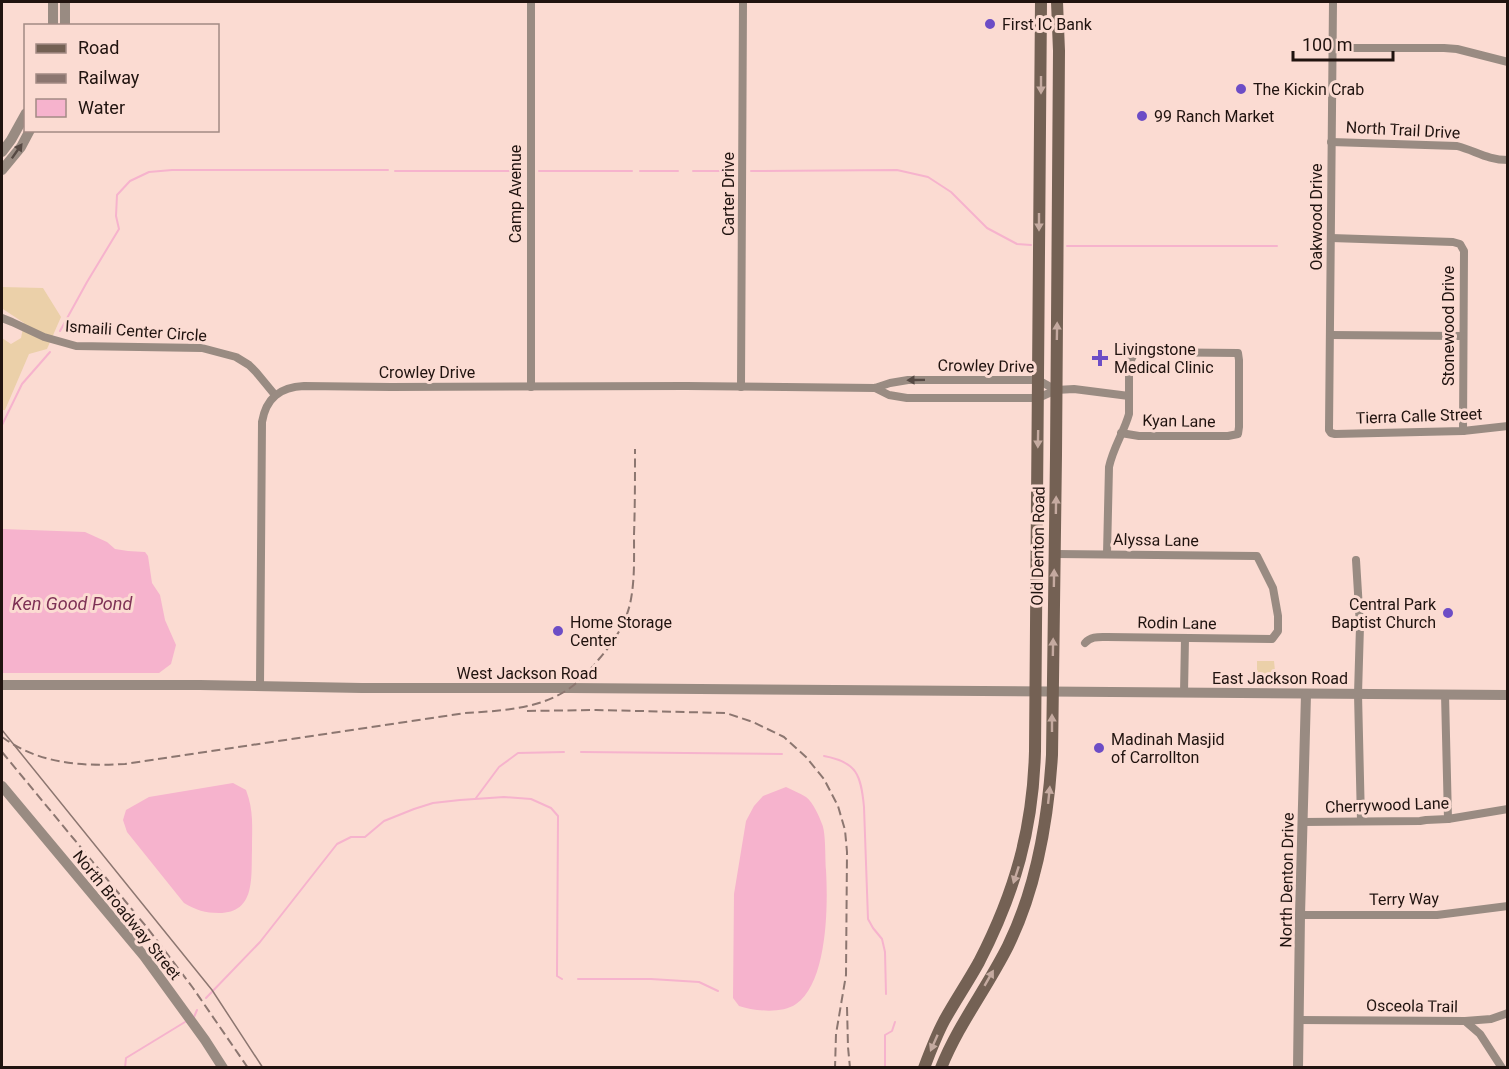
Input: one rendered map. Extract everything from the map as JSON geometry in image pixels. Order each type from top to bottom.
[{"type":"main road","name":"Old Denton Road","points":[[924,1068],[945,1020],[1000,921],[1021,861],[1032,805],[1036,692],[1041,2]]},
{"type":"main road","name":"Old Denton Road","points":[[941,1068],[960,1029],[1008,946],[1026,901],[1039,858],[1050,794],[1055,554],[1059,51],[1057,2]]},
{"type":"main road","points":[[1041,51],[1059,51]]},
{"type":"main road","points":[[1040,163],[1058,163]]},
{"type":"main road","points":[[945,1020],[960,1029]]},
{"type":"street","points":[[53,2],[53,24]]},
{"type":"street","points":[[65,2],[65,24]]},
{"type":"street","name":"Camp Avenue","points":[[531,2],[531,387]]},
{"type":"street","name":"Carter Drive","points":[[741,387],[743,2]]},
{"type":"street","name":"Oakwood Drive","points":[[1331,433],[1329,428],[1333,2]]},
{"type":"street","points":[[1333,48],[1457,49],[1508,62]]},
{"type":"street","points":[[2,152],[24,117]]},
{"type":"street","points":[[2,170],[21,147],[29,132]]},
{"type":"street","name":"North Trail Drive","points":[[1331,142],[1457,146],[1489,158],[1508,160]]},
{"type":"street","name":"Stonewood Drive","points":[[1331,238],[1460,244],[1464,251],[1463,431]]},
{"type":"street","name":"Ismaili Center Circle","points":[[2,318],[44,337],[76,346],[202,348],[236,357],[249,365],[275,395]]},
{"type":"street","points":[[1330,334],[1463,336]]},
{"type":"street","name":"Kyan Lane","points":[[1121,433],[1139,436],[1238,434],[1238,354],[1231,352],[1135,352],[1130,367],[1129,396]]},
{"type":"street","name":"Crowley Drive","points":[[275,395],[293,386],[875,388],[908,380],[1038,380],[1056,390]]},
{"type":"street","name":"Crowley Drive","points":[[875,388],[890,395],[907,398],[1038,399],[1056,390]]},
{"type":"street","points":[[1056,390],[1087,390],[1129,396],[1129,414],[1111,460],[1108,478],[1107,554]]},
{"type":"street","points":[[260,686],[262,422],[264,409],[275,395]]},
{"type":"street","name":"Tierra Calle Street","points":[[1331,433],[1463,431],[1508,426]]},
{"type":"street","name":"Alyssa Lane","points":[[1055,554],[1257,556],[1273,588],[1278,631],[1272,639]]},
{"type":"street","points":[[1356,561],[1360,626],[1358,694],[1361,821]]},
{"type":"street","name":"Rodin Lane","points":[[1085,643],[1093,637],[1272,639]]},
{"type":"street","points":[[1184,693],[1185,638]]},
{"type":"street","name":"West Jackson Road","points":[[2,685],[1052,692]]},
{"type":"street","name":"East Jackson Road","points":[[1052,692],[1508,695]]},
{"type":"street","name":"North Denton Drive","points":[[1298,1068],[1306,694]]},
{"type":"street","points":[[1445,694],[1448,819]]},
{"type":"street","name":"North Broadway Street","points":[[2,786],[144,956],[223,1068]]},
{"type":"street","name":"Cherrywood Lane","points":[[1303,822],[1420,821],[1448,819],[1508,809]]},
{"type":"street","name":"Terry Way","points":[[1300,915],[1437,915],[1508,906]]},
{"type":"street","points":[[1465,1021],[1491,1020],[1508,1013]]},
{"type":"street","name":"Osceola Trail","points":[[1299,1020],[1465,1021],[1480,1034],[1502,1068]]},
{"type":"shaded area","points":[[2,287],[43,288],[61,317],[47,349],[29,354],[5,410],[2,410],[2,338],[11,344],[21,338],[24,323],[3,309]]},
{"type":"shaded area","points":[[1257,661],[1274,661],[1276,681],[1257,680]]},
{"type":"water","name":"Ken Good Pond","points":[[2,529],[85,532],[107,542],[115,549],[145,552],[148,556],[152,583],[160,595],[165,620],[176,645],[171,664],[159,673],[2,673]]},
{"type":"water","points":[[233,783],[246,790],[249,798],[252,826],[252,871],[249,892],[240,907],[219,913],[205,912],[184,903],[127,832],[123,820],[126,810],[149,797]]},
{"type":"water","points":[[786,787],[809,799],[821,821],[825,839],[826,922],[820,961],[807,993],[790,1007],[768,1011],[739,1006],[733,998],[734,894],[746,821],[754,806],[763,796]]},
{"type":"waterway","points":[[60,331],[119,229],[116,216],[117,195],[130,181],[149,172],[172,170],[388,170]]},
{"type":"waterway","points":[[751,171],[897,170],[928,177],[951,192],[987,228],[1017,244],[1031,245]]},
{"type":"waterway","points":[[395,171],[520,171]]},
{"type":"waterway","points":[[539,171],[632,171]]},
{"type":"waterway","points":[[640,171],[678,171]]},
{"type":"waterway","points":[[693,171],[735,171]]},
{"type":"waterway","points":[[1067,246],[1277,246]]},
{"type":"waterway","points":[[2,425],[22,384],[50,352]]},
{"type":"waterway","points":[[476,798],[499,767],[518,753],[564,752]]},
{"type":"waterway","points":[[581,752],[782,754]]},
{"type":"waterway","points":[[824,756],[844,762],[859,778],[864,807],[868,919],[882,939],[885,952],[886,994]]},
{"type":"waterway","points":[[206,998],[260,942],[337,844],[351,837],[365,837],[384,821],[433,803],[504,797],[531,799],[551,808],[558,816],[557,976],[562,979]]},
{"type":"waterway","points":[[578,979],[651,979],[699,982],[718,991]]},
{"type":"waterway","points":[[194,1017],[197,1010]]},
{"type":"waterway","points":[[125,1068],[126,1058],[185,1022]]},
{"type":"waterway","points":[[885,1068],[885,1035],[892,1031],[895,1022]]},
{"type":"tram line","points":[[2,730],[212,990],[263,1068]]},
{"type":"railway","points":[[2,737],[34,754],[60,761],[99,765],[125,764],[465,713],[520,708],[559,695],[593,667],[618,633],[628,612],[634,570],[635,449]]},
{"type":"railway","points":[[527,711],[726,713],[753,722],[784,737],[806,757],[824,779],[838,806],[845,830],[847,852],[846,975],[836,1034],[835,1068]]},
{"type":"railway","points":[[2,752],[149,930],[193,988],[248,1068]]},
{"type":"railway","points":[[847,1007],[850,1068]]},
{"type":"place","name":"First IC Bank","points":[[990,24]]},
{"type":"place","name":"The Kickin Crab","points":[[1241,89]]},
{"type":"place","name":"99 Ranch Market","points":[[1142,116]]},
{"type":"place","name":"Livingstone Medical Clinic","points":[[1100,358]]},
{"type":"place","name":"Central Park Baptist Church","points":[[1448,613]]},
{"type":"place","name":"Home Storage Center","points":[[558,631]]},
{"type":"place","name":"Madinah Masjid of Carrollton","points":[[1099,748]]}]
